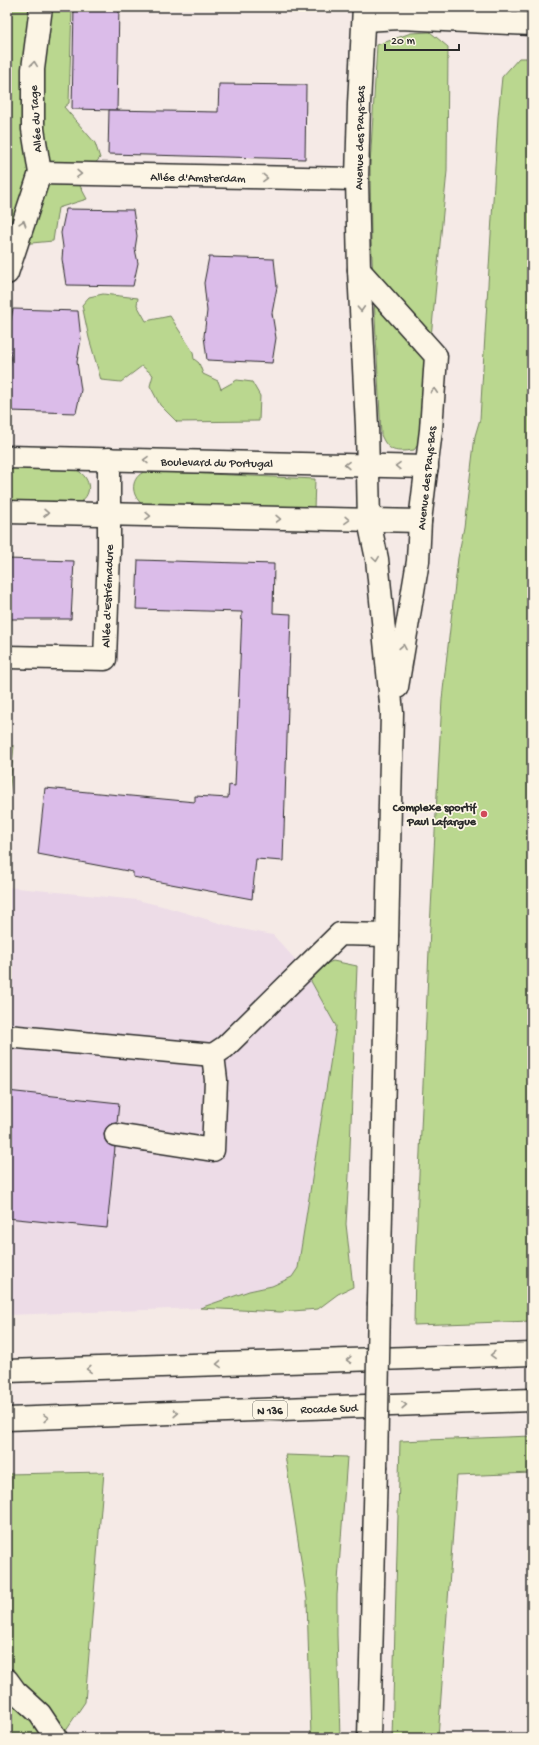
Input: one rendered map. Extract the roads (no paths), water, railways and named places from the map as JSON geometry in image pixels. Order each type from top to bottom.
[{"type":"main road","name":"Allée du Tage","points":[[7,273],[40,173],[33,129],[33,69],[41,7]]},
{"type":"main road","points":[[364,13],[400,18],[465,22],[531,23]]},
{"type":"main road","name":"Avenue des Pays-Bas","points":[[364,13],[357,179],[358,270],[369,465],[369,521],[377,559],[392,713],[369,1738]]},
{"type":"main road","name":"Allée d'Amsterdam","points":[[40,173],[357,179]]},
{"type":"main road","name":"Avenue des Pays-Bas","points":[[358,270],[436,356],[431,430],[420,521],[416,577],[392,713]]},
{"type":"main road","name":"Boulevard du Portugal","points":[[7,457],[427,467]]},
{"type":"main road","name":"Allée d'Estrémadure","points":[[7,657],[105,659],[109,459]]},
{"type":"main road","points":[[7,512],[420,521]]},
{"type":"main road","points":[[7,1036],[213,1055],[225,1047],[340,934],[387,935]]},
{"type":"main road","points":[[116,1136],[213,1150],[216,1080],[213,1055]]},
{"type":"main road","points":[[7,1372],[532,1354]]},
{"type":"main road","name":"Rocade Sud","points":[[7,1419],[532,1400]]},
{"type":"main road","points":[[7,1680],[15,1691],[40,1714],[56,1738]]},
{"type":"place","name":"Complexe sportif Paul Lafargue","points":[[484,814]]}]
